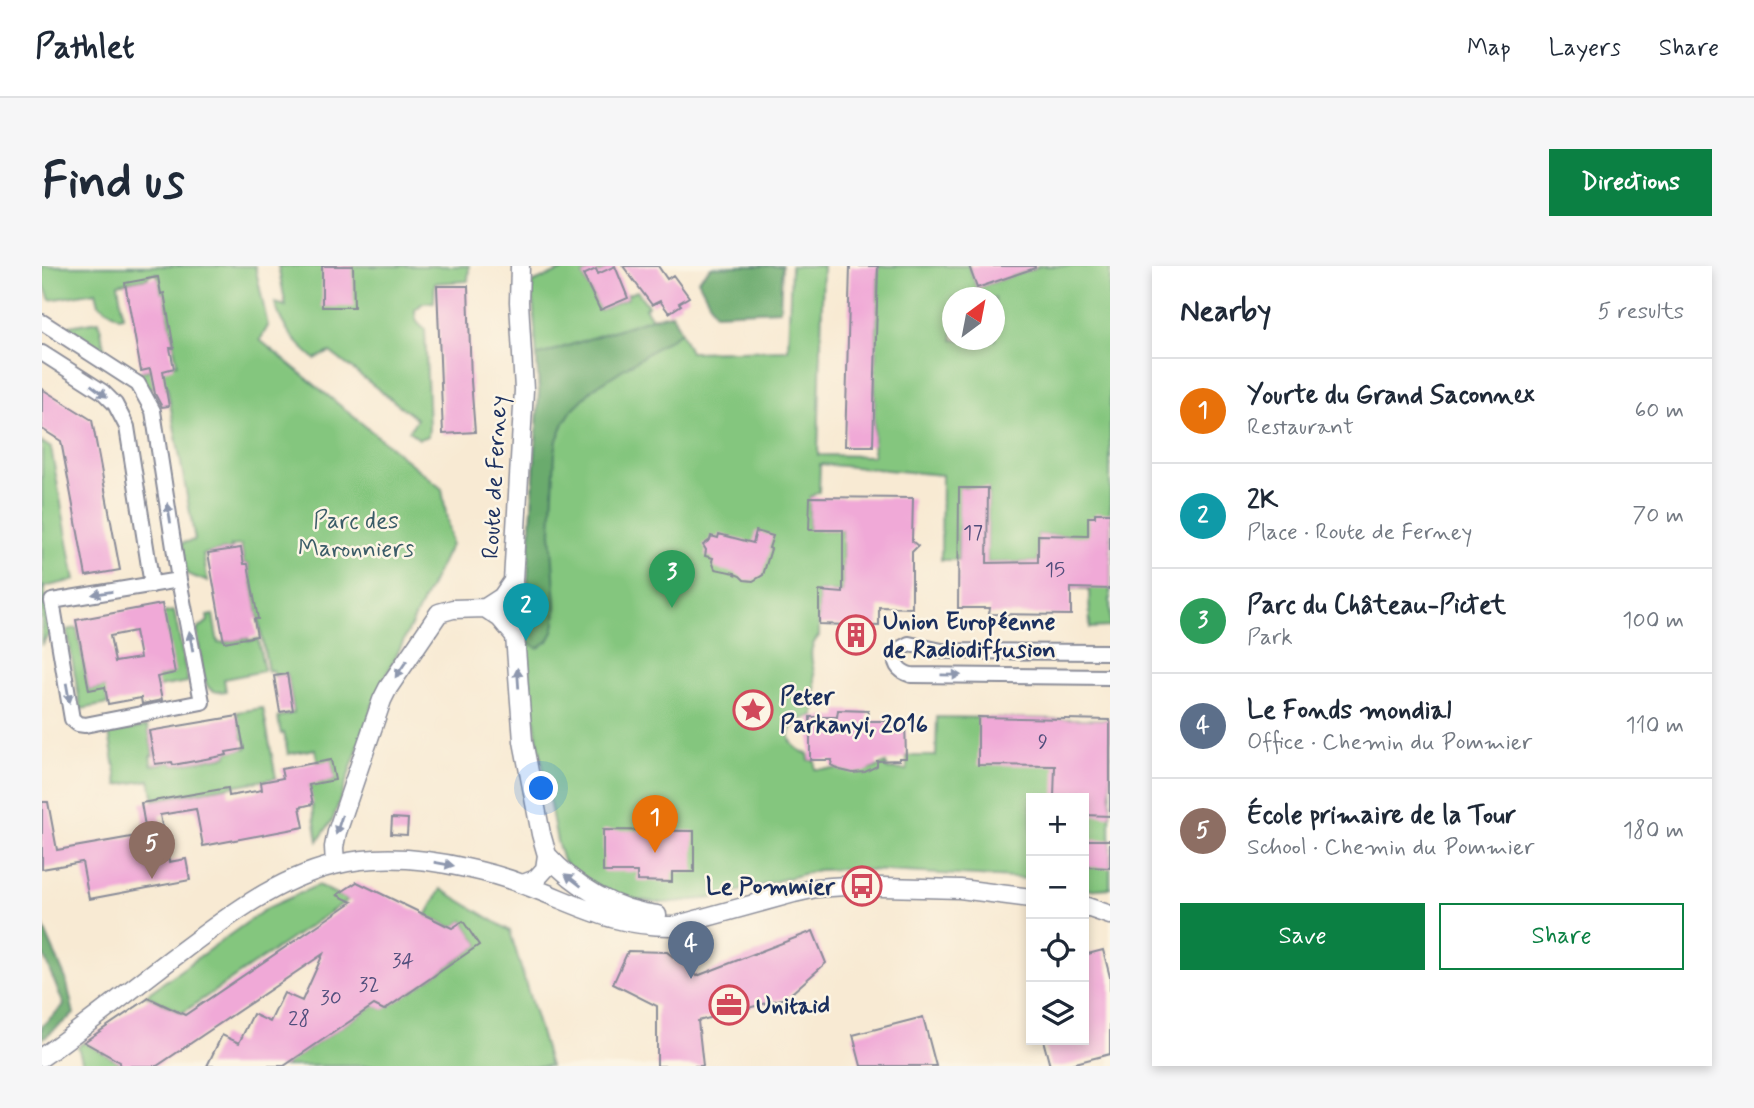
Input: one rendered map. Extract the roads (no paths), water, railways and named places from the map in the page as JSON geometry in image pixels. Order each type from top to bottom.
[{"type":"street","name":"Route de Ferney","points":[[520,266],[519,302],[524,390],[513,581],[514,636],[523,741],[547,855]]},
{"type":"street","points":[[42,322],[138,384],[153,411],[179,580],[202,702],[85,725],[78,724],[72,719],[52,601],[179,580]]},
{"type":"street","points":[[42,354],[103,392],[115,404],[127,427],[152,584]]},
{"type":"street","points":[[335,864],[337,832],[388,688],[439,613],[453,609],[485,608],[502,597],[513,581]]},
{"type":"street","points":[[485,608],[500,618],[514,636]]},
{"type":"street","points":[[1110,652],[942,651],[909,644],[898,650],[895,658],[898,668],[911,674],[1110,677]]},
{"type":"street","points":[[523,884],[536,879],[545,869],[547,855]]},
{"type":"street","points":[[547,855],[579,884],[612,902],[639,913],[699,919]]},
{"type":"street","points":[[42,1057],[233,913],[290,881],[335,864],[375,859],[406,859],[464,868],[523,884],[604,917],[638,925],[674,926],[816,888],[846,886],[960,890],[1026,897]]},
{"type":"street","points":[[1095,906],[1110,915]]},
{"type":"place","name":"Parc du Château-Pictet","points":[[672,608]]},
{"type":"place","name":"Union Européenne de Radiodiffusion","points":[[856,635]]},
{"type":"place","name":"2K","points":[[526,641]]},
{"type":"place","name":"Peter Parkanyi, 2016","points":[[753,710]]},
{"type":"place","name":"Yourte du Grand Saconnex","points":[[655,853]]},
{"type":"place","name":"École primaire de la Tour","points":[[152,879]]},
{"type":"place","name":"Le Pommier","points":[[862,886]]},
{"type":"place","name":"Le Fonds mondial","points":[[691,979]]},
{"type":"place","name":"Unitaid","points":[[729,1005]]},
{"type":"park label","name":"Parc des Maronniers","points":[[356,534]]}]
